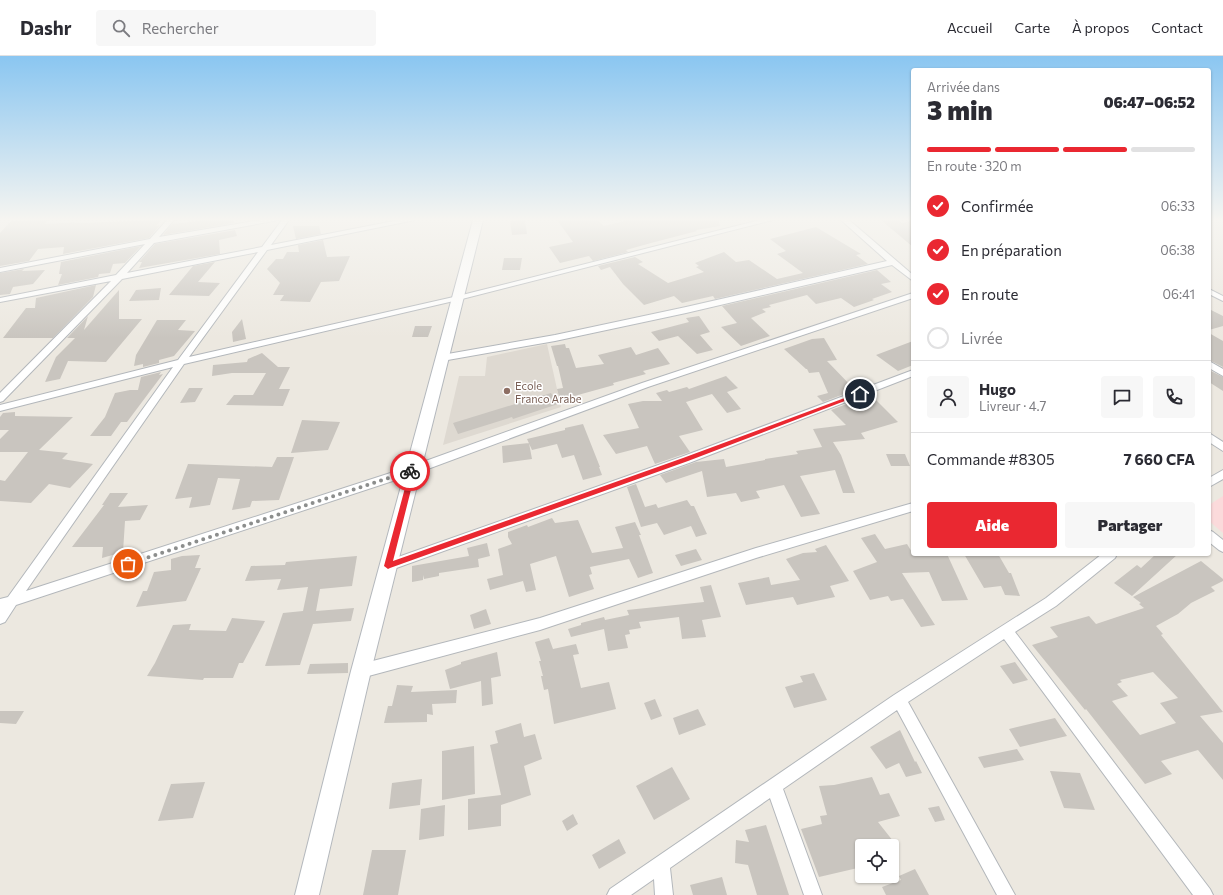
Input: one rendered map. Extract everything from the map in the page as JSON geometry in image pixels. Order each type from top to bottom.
[{"type":"street","points":[[0,270],[56,259]]},
{"type":"street","points":[[0,399],[135,259]]},
{"type":"street","points":[[0,300],[209,259]]},
{"type":"street","points":[[0,618],[181,362],[258,259]]},
{"type":"street","points":[[307,895],[360,671],[468,259]]},
{"type":"street","points":[[0,408],[181,362],[458,298],[613,259]]},
{"type":"street","points":[[890,259],[911,277]]},
{"type":"street","points":[[442,358],[554,338],[686,310],[893,262]]},
{"type":"street","points":[[1211,291],[1223,299]]},
{"type":"street","points":[[0,605],[413,470],[645,385],[911,296]]},
{"type":"street","points":[[1211,365],[1223,373]]},
{"type":"street","points":[[388,566],[685,460],[911,374]]},
{"type":"street","points":[[1211,438],[1223,447]]},
{"type":"street","points":[[1211,482],[1223,474]]},
{"type":"street","points":[[360,671],[540,624],[756,554],[911,508]]},
{"type":"street","points":[[1211,537],[1223,547]]},
{"type":"street","points":[[616,895],[899,700],[1051,602],[1109,556]]},
{"type":"street","points":[[1006,631],[1204,895]]},
{"type":"street","points":[[899,700],[1006,895]]},
{"type":"street","points":[[774,787],[813,895]]},
{"type":"street","points":[[661,864],[664,895]]},
{"type":"shaded area","name":"Ecole Franco Arabe","points":[[547,344],[561,407],[443,445],[459,376],[485,376],[487,357]]},
{"type":"shaded area","points":[[1223,496],[1223,533],[1211,523],[1211,504]]},
{"type":"building","points":[[0,259],[30,259],[29,261],[0,266]]},
{"type":"building","points":[[75,259],[129,259],[125,263],[113,264],[110,273],[99,274],[98,277],[58,285],[62,274],[59,274],[61,262]]},
{"type":"building","points":[[142,259],[190,259],[139,268],[142,262],[139,262]]},
{"type":"building","points":[[276,259],[349,259],[339,281],[321,282],[310,302],[280,301],[284,295],[273,295],[280,283],[267,269]]},
{"type":"building","points":[[504,259],[522,259],[520,270],[502,270]]},
{"type":"building","points":[[557,259],[576,259],[560,263]]},
{"type":"building","points":[[626,259],[638,259],[643,262],[638,264],[668,283],[704,272],[696,267],[699,266],[695,263],[705,259],[733,259],[736,262],[749,260],[777,279],[803,273],[784,259],[862,259],[868,264],[715,299],[713,296],[682,303],[674,296],[644,305],[623,284],[610,267],[601,270],[598,266]]},
{"type":"building","points":[[215,262],[198,282],[220,283],[209,296],[169,295],[193,266]]},
{"type":"building","points":[[24,269],[22,271],[45,270],[33,284],[13,287],[10,294],[0,295],[0,273]]},
{"type":"building","points":[[877,270],[891,282],[881,284],[892,292],[872,299],[874,300],[854,307],[841,298],[816,304],[807,295],[769,305],[771,307],[762,309],[766,312],[751,318],[770,336],[741,346],[721,327],[737,323],[722,306]]},
{"type":"building","points":[[96,285],[93,297],[53,338],[3,338],[26,308],[35,308],[36,298]]},
{"type":"building","points":[[161,288],[159,300],[129,301],[136,290]]},
{"type":"building","points":[[119,290],[119,319],[142,319],[106,362],[68,361],[60,379],[45,382],[56,357],[75,338],[67,338],[88,316],[84,330]]},
{"type":"building","points":[[1211,310],[1223,316],[1223,326],[1211,329]]},
{"type":"building","points":[[699,316],[710,332],[700,335],[713,350],[697,354],[678,336],[659,341],[651,332],[689,322],[686,318]]},
{"type":"building","points":[[242,319],[246,339],[233,342],[232,332]]},
{"type":"building","points":[[157,320],[186,320],[178,330],[195,331],[174,356],[159,360],[159,363],[143,367],[143,364],[134,366],[136,355]]},
{"type":"building","points":[[415,326],[432,326],[428,337],[412,337]]},
{"type":"building","points":[[1211,334],[1223,341],[1223,367],[1211,361]]},
{"type":"building","points":[[824,338],[837,360],[827,361],[855,390],[823,402],[817,396],[828,393],[819,372],[809,373],[807,369],[784,349],[812,339]]},
{"type":"building","points":[[911,342],[911,366],[898,371],[876,355]]},
{"type":"building","points":[[565,344],[566,348],[569,348],[576,368],[604,364],[598,355],[631,347],[636,355],[658,348],[670,364],[643,371],[646,374],[613,383],[614,385],[560,400],[557,389],[563,388],[558,366],[551,346]]},
{"type":"building","points":[[262,353],[278,367],[290,367],[279,389],[290,389],[283,406],[226,405],[234,395],[253,395],[266,373],[232,373],[212,376],[213,365],[247,362],[248,359]]},
{"type":"building","points":[[1211,371],[1223,377],[1223,391],[1211,383]]},
{"type":"building","points":[[161,372],[159,375],[163,374],[127,422],[121,422],[111,436],[90,436],[105,417],[115,393],[138,390],[141,377]]},
{"type":"building","points":[[726,376],[738,388],[727,392],[741,409],[727,413],[712,394],[686,402],[703,430],[679,436],[690,452],[655,464],[647,446],[616,454],[603,435],[639,428],[628,404],[643,401],[662,401],[656,393],[667,390],[669,392],[687,387],[689,389]]},
{"type":"building","points":[[189,388],[203,388],[195,402],[180,403]]},
{"type":"building","points":[[551,393],[558,404],[513,419],[512,417],[458,434],[453,423]]},
{"type":"building","points":[[872,396],[898,422],[861,433],[865,439],[833,442],[841,455],[855,493],[843,493],[835,470],[800,476],[820,514],[801,517],[784,485],[756,491],[760,498],[741,502],[736,493],[707,497],[702,471],[666,483],[660,475],[696,462],[724,459],[726,467],[798,454],[796,451],[822,447],[813,429],[846,425],[831,410],[862,398]]},
{"type":"building","points":[[15,412],[15,416],[73,417],[39,450],[68,453],[62,459],[93,464],[70,488],[49,484],[31,503],[0,501],[0,480],[5,481],[28,452],[0,452],[0,439],[9,430],[0,430],[0,417],[3,413]]},
{"type":"building","points":[[302,420],[340,422],[328,450],[291,453]]},
{"type":"building","points":[[583,424],[602,475],[583,480],[574,455],[562,458],[557,444],[532,450],[527,439],[565,430],[565,428]]},
{"type":"building","points":[[529,443],[532,459],[503,463],[502,446]]},
{"type":"building","points":[[886,454],[905,454],[910,466],[891,466]]},
{"type":"building","points":[[277,457],[294,457],[279,500],[252,501],[250,507],[232,510],[240,479],[218,478],[210,505],[189,508],[192,497],[175,499],[188,464],[272,467]]},
{"type":"building","points":[[636,484],[645,507],[656,504],[658,508],[687,500],[691,506],[694,506],[707,534],[696,537],[691,526],[664,535],[657,523],[641,527],[627,487]]},
{"type":"building","points":[[110,493],[128,493],[118,507],[148,505],[140,520],[125,521],[123,552],[102,558],[103,547],[72,547],[104,505],[102,505]]},
{"type":"building","points":[[552,518],[555,523],[578,520],[592,553],[623,548],[615,527],[635,522],[641,535],[639,535],[653,573],[638,578],[629,559],[590,567],[592,574],[589,575],[594,589],[569,597],[556,556],[530,564],[536,590],[526,592],[523,581],[490,590],[487,579],[503,575],[498,549],[512,544],[508,537],[508,532],[527,525],[528,527]]},
{"type":"building","points":[[875,534],[885,549],[907,544],[911,551],[911,556],[948,556],[968,600],[942,601],[929,572],[902,573],[935,625],[921,627],[903,599],[891,601],[888,596],[870,600],[853,571],[877,562],[861,538]]},
{"type":"building","points":[[487,543],[490,556],[478,559],[479,567],[439,573],[439,576],[424,579],[423,575],[423,580],[412,582],[412,566],[469,556],[467,548]]},
{"type":"building","points":[[826,545],[849,581],[830,586],[835,597],[797,605],[793,597],[746,605],[738,583],[769,577],[771,585],[800,580],[786,559],[803,553],[817,552],[815,549]]},
{"type":"building","points":[[696,549],[702,560],[681,566],[675,555]]},
{"type":"building","points":[[200,555],[195,568],[201,568],[186,601],[136,607],[143,591],[147,591],[154,572],[171,570],[171,559],[182,556]]},
{"type":"building","points":[[357,556],[352,586],[320,589],[316,611],[354,608],[351,621],[313,624],[300,665],[265,666],[283,613],[303,611],[308,587],[277,590],[281,579],[245,581],[251,566],[285,565],[286,562]]},
{"type":"building","points":[[965,556],[999,556],[1009,573],[1011,573],[1020,596],[1005,595],[1001,586],[984,588]]},
{"type":"building","points":[[1154,556],[1176,556],[1132,596],[1114,583],[1137,565],[1141,568]]},
{"type":"building","points":[[1201,561],[1223,579],[1223,581],[1211,587],[1215,591],[1191,603],[1178,614],[1156,626],[1163,634],[1161,635],[1223,712],[1200,716],[1223,743],[1223,780],[1198,750],[1161,761],[1172,774],[1145,784],[1086,709],[1085,710],[1032,645],[1058,637],[1050,627],[1089,616],[1096,624],[1144,608],[1139,604],[1141,603],[1133,597]],"holes":[[[1153,672],[1178,698],[1160,703],[1176,723],[1140,735],[1112,701],[1128,696],[1117,684],[1122,682],[1120,680]]]},
{"type":"building","points":[[711,585],[721,617],[702,620],[706,637],[682,639],[679,617],[639,622],[641,628],[629,630],[630,634],[625,635],[628,648],[608,651],[604,629],[571,637],[568,629],[581,625],[581,623],[604,617],[605,620],[629,615],[627,610],[704,602],[700,587]]},
{"type":"building","points":[[486,609],[491,624],[474,629],[470,615]]},
{"type":"building","points":[[232,618],[265,621],[243,663],[239,663],[233,678],[204,678],[203,680],[147,676],[155,663],[173,625],[191,624],[189,630],[226,631]]},
{"type":"building","points":[[549,638],[553,649],[576,644],[579,654],[573,655],[581,688],[609,682],[616,709],[554,724],[548,689],[544,690],[541,676],[543,676],[539,661],[541,661],[535,642]]},
{"type":"building","points":[[497,652],[501,676],[491,678],[493,704],[482,706],[481,681],[450,689],[445,670],[461,664],[461,662]]},
{"type":"building","points":[[1015,662],[1028,680],[1013,684],[1000,666]]},
{"type":"building","points":[[348,663],[348,673],[307,674],[310,664]]},
{"type":"building","points":[[814,673],[827,700],[794,708],[785,687],[803,682],[800,676]]},
{"type":"building","points":[[397,685],[413,686],[411,692],[457,690],[456,703],[432,704],[433,715],[427,714],[427,722],[384,723],[388,706],[392,706]]},
{"type":"building","points":[[655,699],[662,716],[651,720],[644,703]]},
{"type":"building","points":[[698,709],[706,725],[679,735],[673,718]]},
{"type":"building","points":[[0,711],[24,711],[16,724],[0,723]]},
{"type":"building","points":[[1055,718],[1067,736],[1020,747],[1009,729]]},
{"type":"building","points":[[521,723],[524,737],[535,734],[542,759],[524,766],[531,795],[501,805],[501,826],[468,830],[468,799],[501,795],[490,745],[498,743],[495,731]]},
{"type":"building","points":[[900,730],[915,762],[916,761],[922,773],[906,777],[899,763],[886,769],[870,747]]},
{"type":"building","points":[[474,746],[475,794],[442,800],[442,751]]},
{"type":"building","points":[[1017,749],[1024,760],[984,768],[978,757]]},
{"type":"building","points":[[672,767],[690,799],[654,820],[636,786]]},
{"type":"building","points":[[1050,771],[1080,773],[1095,810],[1064,808]]},
{"type":"building","points":[[872,777],[880,795],[889,793],[900,816],[878,822],[891,839],[855,839],[855,869],[819,877],[801,829],[822,824],[820,816],[827,815],[819,786],[834,785]]},
{"type":"building","points":[[422,779],[420,805],[389,809],[392,783]]},
{"type":"building","points":[[205,782],[193,818],[158,821],[171,784]]},
{"type":"building","points":[[445,805],[444,836],[419,840],[421,809]]},
{"type":"building","points":[[939,806],[945,820],[935,822],[928,808]]},
{"type":"building","points":[[573,814],[578,824],[567,831],[562,821]]},
{"type":"building","points":[[766,825],[789,895],[757,895],[748,865],[735,863],[736,840],[749,842],[745,830]]},
{"type":"building","points":[[619,839],[626,853],[599,869],[592,855]]},
{"type":"building","points":[[372,850],[406,850],[398,895],[363,895]]},
{"type":"building","points":[[915,869],[929,895],[886,895],[882,887],[893,883],[899,883],[899,881],[901,880],[899,876]]},
{"type":"building","points":[[722,877],[727,895],[693,895],[690,885]]},
{"type":"way so far","points":[[128,564],[410,471]]},
{"type":"place","name":"Ecole Franco Arabe","points":[[507,391]]},
{"type":"route","points":[[410,471],[413,470],[388,566],[685,460],[860,394]]}]
